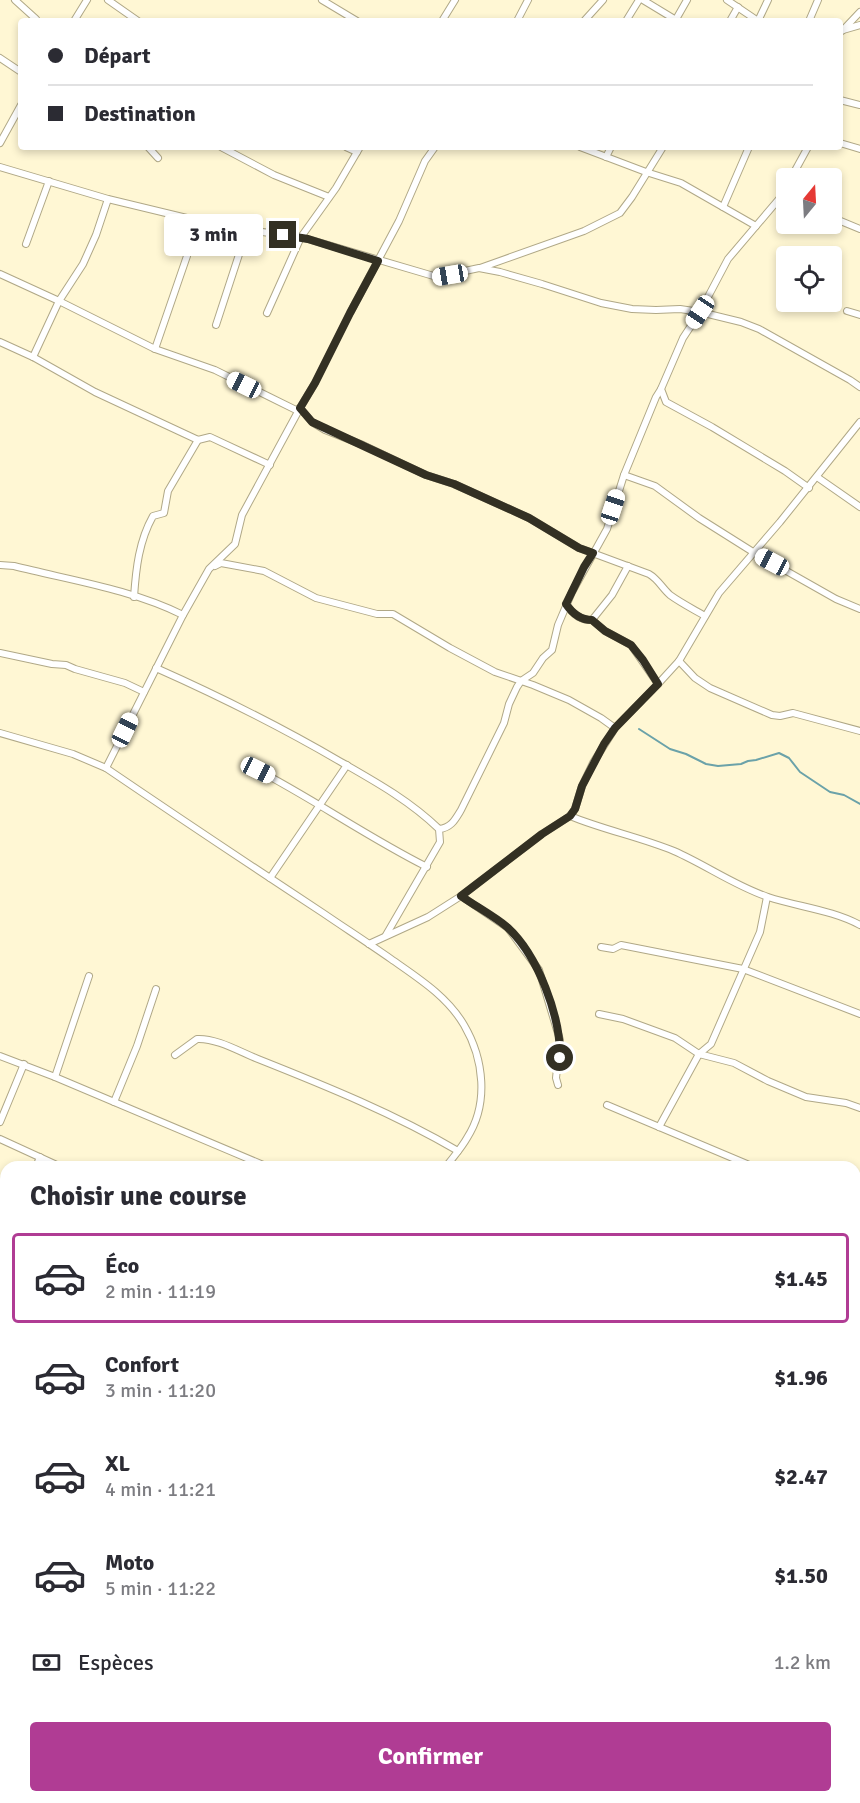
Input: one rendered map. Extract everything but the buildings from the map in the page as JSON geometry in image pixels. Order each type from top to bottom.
[{"type":"street","points":[[15,0],[35,18]]},
{"type":"street","points":[[76,18],[87,0]]},
{"type":"street","points":[[108,0],[134,18]]},
{"type":"street","points":[[322,0],[352,18]]},
{"type":"street","points":[[519,18],[528,0]]},
{"type":"street","points":[[587,18],[603,0]]},
{"type":"street","points":[[628,18],[641,0],[672,18]]},
{"type":"street","points":[[676,18],[687,0]]},
{"type":"street","points":[[727,0],[754,18]]},
{"type":"street","points":[[759,18],[768,0]]},
{"type":"street","points":[[809,18],[818,0]]},
{"type":"street","points":[[444,18],[452,1]]},
{"type":"street","points":[[732,18],[738,7]]},
{"type":"street","points":[[843,29],[860,12]]},
{"type":"street","points":[[843,30],[860,25]]},
{"type":"street","points":[[0,58],[18,70]]},
{"type":"street","points":[[843,101],[860,105]]},
{"type":"street","points":[[0,143],[18,110]]},
{"type":"street","points":[[843,144],[860,149]]},
{"type":"street","points":[[151,150],[158,158]]},
{"type":"street","points":[[227,150],[274,175],[329,197]]},
{"type":"street","points":[[267,313],[301,237],[336,188],[359,150]]},
{"type":"street","points":[[106,768],[183,615],[209,569],[235,544],[242,515],[315,383],[399,221],[425,161],[433,150]]},
{"type":"street","points":[[588,150],[681,183],[756,226]]},
{"type":"street","points":[[606,157],[610,150]]},
{"type":"street","points":[[0,167],[108,200],[247,230],[301,237],[437,278],[479,268],[584,231],[620,213],[661,150]]},
{"type":"street","points":[[723,207],[748,150]]},
{"type":"street","points":[[796,168],[806,150]]},
{"type":"street","points":[[26,244],[49,181]]},
{"type":"street","points":[[33,357],[59,301],[83,264],[108,200]]},
{"type":"street","points":[[439,829],[446,828],[452,823],[461,810],[504,723],[509,704],[521,681],[532,673],[552,650],[566,604],[584,567],[603,537],[624,475],[683,338],[700,312],[728,259],[756,226],[776,207]]},
{"type":"street","points":[[155,349],[187,256],[195,220]]},
{"type":"street","points":[[842,222],[860,229]]},
{"type":"street","points":[[216,325],[247,230]]},
{"type":"street","points":[[479,268],[500,272],[601,303],[632,309],[680,309],[741,322],[759,329],[860,387]]},
{"type":"street","points":[[0,274],[155,349],[215,370],[292,409],[300,408]]},
{"type":"street","points":[[847,311],[860,315]]},
{"type":"street","points":[[0,342],[33,357],[95,392],[198,440],[210,438],[270,465]]},
{"type":"street","points":[[661,389],[666,402],[712,427],[808,488]]},
{"type":"street","points":[[300,408],[312,422],[326,430],[529,518],[579,548],[656,578],[662,588],[673,597],[705,616]]},
{"type":"street","points":[[369,944],[428,917],[461,896],[542,834],[570,816],[575,809],[582,786],[593,763],[615,728],[679,661],[719,593],[808,488],[860,422]]},
{"type":"street","points":[[134,597],[137,561],[146,528],[153,516],[164,513],[168,491],[198,440]]},
{"type":"street","points":[[624,475],[655,486],[699,518],[753,552],[836,599],[860,609]]},
{"type":"street","points":[[817,477],[860,507]]},
{"type":"street","points":[[209,569],[220,563],[264,571],[316,598],[376,614],[393,614],[495,672],[569,700],[615,728]]},
{"type":"street","points":[[0,564],[108,588],[169,608],[183,615]]},
{"type":"street","points":[[592,620],[612,595],[628,566]]},
{"type":"street","points":[[566,604],[580,617],[592,620],[605,631],[631,645],[658,684]]},
{"type":"street","points":[[0,653],[52,664],[66,664],[75,669],[125,683],[144,692]]},
{"type":"street","points":[[679,661],[695,678],[710,688],[772,715],[794,713],[860,731]]},
{"type":"street","points":[[156,668],[306,742],[347,765],[421,811],[439,829],[440,842],[386,936]]},
{"type":"street","points":[[0,733],[73,754],[106,768],[415,975],[443,997],[459,1017],[471,1038],[482,1074],[482,1094],[475,1122],[468,1137],[449,1161]]},
{"type":"street","points":[[246,764],[399,854],[426,867]]},
{"type":"street","points":[[270,878],[347,765]]},
{"type":"street","points":[[570,816],[596,827],[646,840],[697,862],[767,897],[851,920],[860,926]]},
{"type":"street","points":[[461,896],[508,928],[539,970],[560,1040],[556,1078],[558,1085]]},
{"type":"street","points":[[659,1127],[699,1054],[711,1044],[760,932],[767,897]]},
{"type":"street","points":[[601,947],[613,949],[621,945],[743,969],[860,1014]]},
{"type":"street","points":[[55,1077],[89,976]]},
{"type":"street","points":[[114,1102],[137,1046],[156,989]]},
{"type":"street","points":[[598,1014],[623,1019],[675,1038],[699,1054],[734,1064],[806,1096],[846,1103],[860,1108]]},
{"type":"street","points":[[174,1055],[197,1040],[218,1043],[408,1123],[458,1151]]},
{"type":"street","points":[[0,1056],[254,1161]]},
{"type":"street","points":[[0,1122],[24,1064]]},
{"type":"street","points":[[608,1105],[740,1161]]},
{"type":"street","points":[[0,1139],[49,1161]]},
{"type":"street","points":[[38,1161],[40,1157]]},
{"type":"waterway","points":[[639,729],[670,749],[706,764],[718,766],[741,764],[779,753],[789,758],[800,772],[830,792],[844,795],[860,804]]},
{"type":"route","points":[[283,235],[301,237],[378,261],[300,408],[312,422],[326,430],[529,518],[579,548],[593,553],[566,604],[580,617],[592,620],[605,631],[631,645],[658,684],[615,728],[604,744],[582,786],[575,809],[570,816],[542,834],[461,896],[508,928],[539,970],[560,1040],[560,1058]]}]
